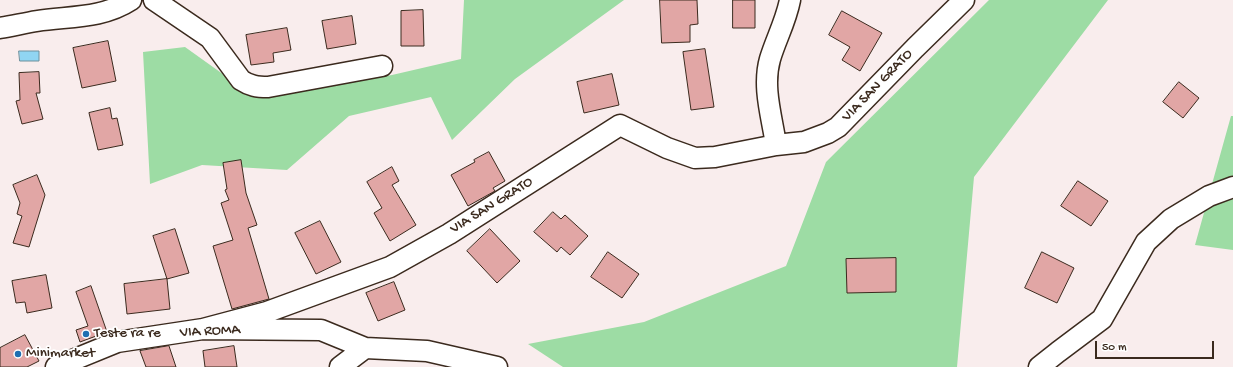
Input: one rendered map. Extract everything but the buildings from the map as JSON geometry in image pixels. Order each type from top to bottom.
[{"type":"street","points":[[0,28],[37,21],[86,16],[111,10],[130,0]]},
{"type":"street","points":[[154,0],[210,38],[241,80],[257,87],[268,87],[382,66]]},
{"type":"street","points":[[776,145],[766,83],[770,59],[782,30],[790,0]]},
{"type":"street","name":"VIA SAN GRATO","points":[[203,329],[267,312],[390,267],[449,234],[620,125],[667,148],[695,158],[715,157],[776,145],[804,142],[828,133],[838,127],[914,48],[964,0]]},
{"type":"street","points":[[1039,367],[1102,319],[1146,242],[1171,219],[1209,196],[1233,187]]},
{"type":"street","name":"VIA ROMA","points":[[56,367],[117,342],[203,329],[321,330],[365,348],[427,351],[497,367]]},
{"type":"street","points":[[340,367],[365,348]]},
{"type":"green space","points":[[464,0],[624,0],[515,79],[452,140],[431,97],[349,116],[287,170],[202,165],[150,184],[143,52],[185,47],[255,97],[392,75],[461,59]]},
{"type":"green space","points":[[989,0],[1108,0],[974,177],[957,367],[563,367],[528,344],[644,322],[786,266],[826,162]]},
{"type":"green space","points":[[1231,116],[1233,116],[1233,250],[1195,245]]},
{"type":"water","points":[[19,51],[39,51],[39,61],[20,61]]},
{"type":"place","name":"Teste ra re","points":[[86,334]]},
{"type":"place","name":"Minimarket","points":[[18,354]]}]
